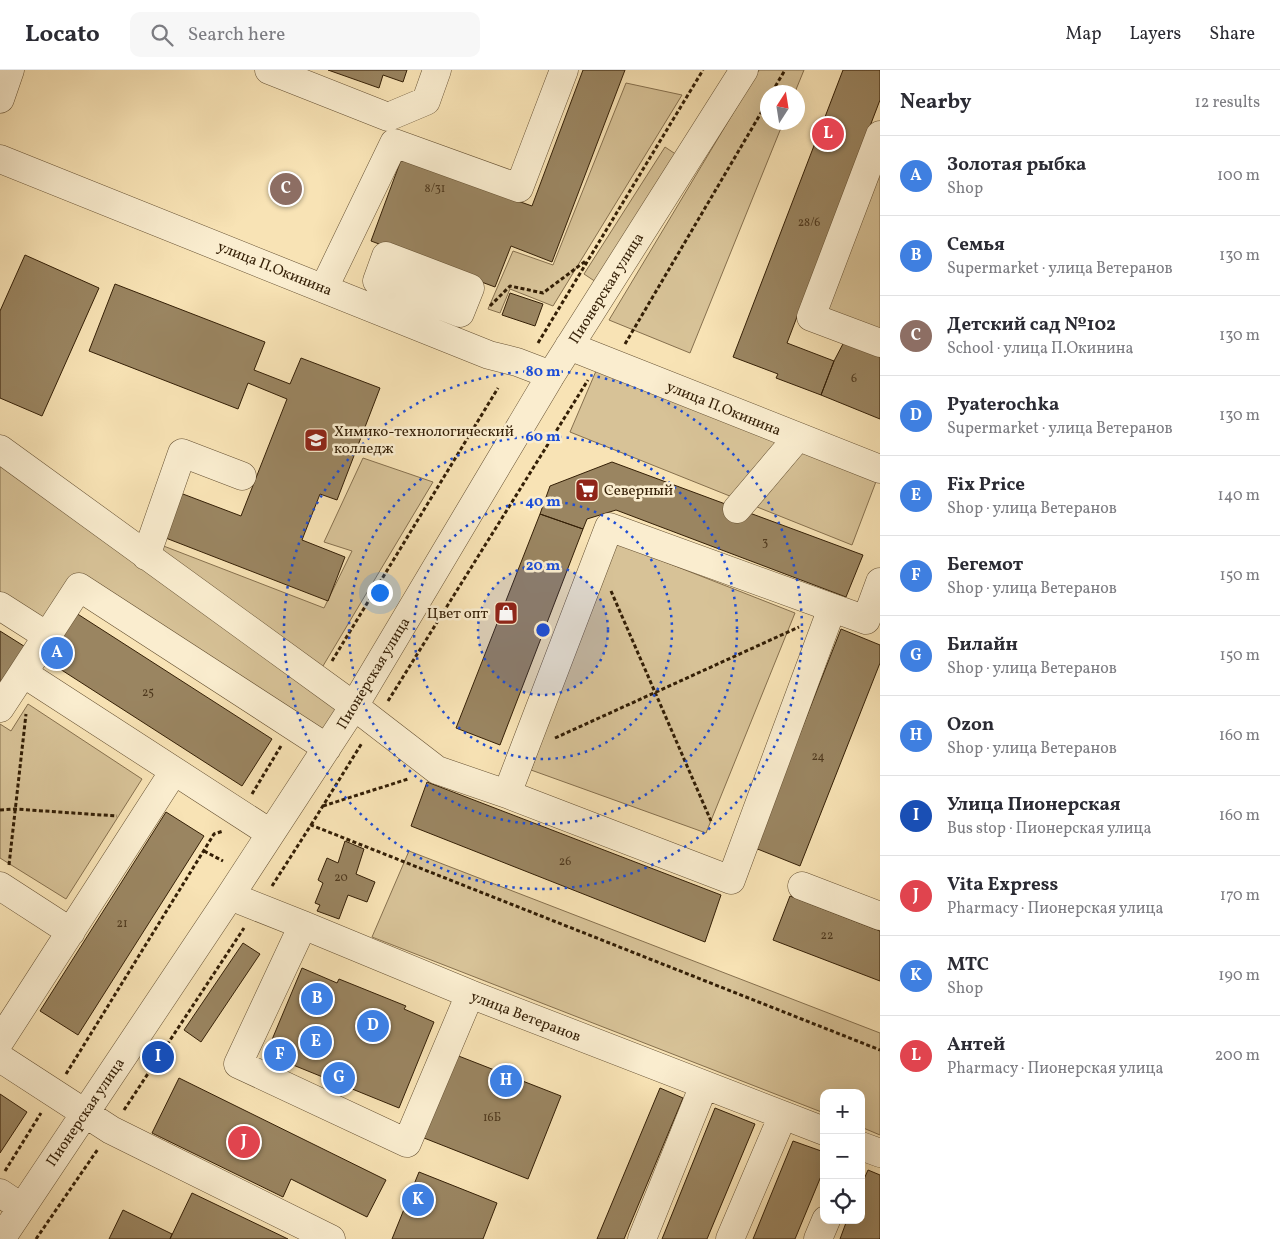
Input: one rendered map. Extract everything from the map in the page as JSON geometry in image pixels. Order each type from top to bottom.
[{"type":"street","points":[[0,99],[10,70]]},
{"type":"street","points":[[269,70],[388,117],[426,101],[438,70]]},
{"type":"street","points":[[324,288],[394,143],[519,188],[564,70]]},
{"type":"street","name":"Пионерская улица","points":[[1,1239],[9,1191],[84,1114],[230,896],[326,748],[364,714],[551,375],[744,70]]},
{"type":"street","points":[[880,135],[811,317],[880,343]]},
{"type":"street","name":"улица П.Окинина","points":[[0,159],[489,355],[517,362],[551,375]]},
{"type":"street","name":"улица П.Окинина","points":[[569,346],[880,469]]},
{"type":"street","points":[[737,509],[798,437]]},
{"type":"street","points":[[0,449],[364,714],[437,770],[506,794],[731,880],[831,610]]},
{"type":"street","points":[[146,556],[182,453],[242,476]]},
{"type":"street","points":[[506,794],[609,527],[831,610],[866,620],[880,582]]},
{"type":"street","points":[[0,708],[78,587],[326,748]]},
{"type":"street","points":[[0,606],[47,636]]},
{"type":"street","points":[[23,673],[270,833]]},
{"type":"street","points":[[0,1042],[174,771]]},
{"type":"street","points":[[5,875],[71,932]]},
{"type":"street","points":[[802,886],[880,916]]},
{"type":"street","name":"улица Ветеранов","points":[[230,896],[470,994],[820,1129]]},
{"type":"street","points":[[303,925],[238,1064],[407,1143],[470,994]]},
{"type":"street","points":[[0,1058],[111,1130],[331,1239]]},
{"type":"street","points":[[642,1239],[704,1085]]},
{"type":"street","points":[[730,1239],[783,1115]]},
{"type":"street","points":[[865,1147],[880,1153]]},
{"type":"street","points":[[818,1239],[824,1224]]},
{"type":"path","points":[[538,343],[703,70]]},
{"type":"path","points":[[776,85],[785,70]]},
{"type":"path","points":[[622,349],[760,115]]},
{"type":"path","points":[[484,312],[510,286],[543,292],[590,258]]},
{"type":"path","points":[[270,889],[323,806],[364,714],[590,377]]},
{"type":"path","points":[[596,559],[711,821]]},
{"type":"path","points":[[522,753],[831,610]]},
{"type":"path","points":[[5,875],[26,713]]},
{"type":"path","points":[[323,806],[437,770]]},
{"type":"path","points":[[0,810],[15,809],[119,816]]},
{"type":"path","points":[[311,825],[880,1050]]},
{"type":"path","points":[[204,851],[224,862]]},
{"type":"path","points":[[36,1239],[111,1130],[246,925]]},
{"type":"path","points":[[9,1191],[54,1093]]},
{"type":"shaded area","points":[[759,70],[804,70],[798,85],[760,85],[760,130],[780,130],[690,353],[609,320]]},
{"type":"shaded area","points":[[626,83],[682,95],[553,306],[510,289],[500,313],[488,309],[513,251],[553,265]]},
{"type":"shaded area","points":[[880,145],[880,339],[816,316]]},
{"type":"shaded area","points":[[665,147],[680,157],[599,284],[584,274]]},
{"type":"shaded area","points":[[596,371],[877,479],[852,545],[570,432]]},
{"type":"shaded area","points":[[363,458],[433,482],[320,671],[159,556],[161,545],[324,608],[352,551],[324,542]]},
{"type":"shaded area","points":[[0,463],[339,707],[321,734],[76,577],[46,621],[0,592]]},
{"type":"shaded area","points":[[614,542],[795,613],[706,833],[531,770]]},
{"type":"shaded area","points":[[28,704],[142,779],[66,899],[0,858],[0,724],[11,731]]},
{"type":"shaded area","points":[[409,851],[880,1033],[880,1135],[865,1129],[865,1089],[820,1089],[820,1111],[372,937]]},
{"type":"building","points":[[328,70],[407,70],[403,82],[383,75],[379,88]]},
{"type":"building","points":[[583,70],[625,70],[552,262],[511,246],[495,287],[371,241],[401,160],[532,206]]},
{"type":"building","points":[[843,70],[880,70],[880,100],[787,343],[834,361],[821,395],[776,378],[778,374],[733,357]]},
{"type":"building","points":[[25,255],[99,288],[42,416],[0,398],[0,311]]},
{"type":"building","name":"Химико-технологический колледж","points":[[115,284],[265,342],[254,370],[290,384],[301,358],[380,388],[337,500],[320,494],[302,540],[345,557],[328,601],[158,535],[175,491],[241,516],[287,399],[248,383],[238,409],[89,351]]},
{"type":"building","points":[[510,293],[543,304],[535,326],[502,315]]},
{"type":"building","points":[[845,340],[880,353],[880,419],[821,395],[834,361]]},
{"type":"building","points":[[612,462],[863,555],[846,597],[616,510],[587,519],[583,529],[540,514],[550,486]]},
{"type":"building","points":[[540,514],[583,529],[500,745],[456,728]]},
{"type":"building","points":[[76,613],[272,739],[242,786],[46,660]]},
{"type":"building","points":[[841,629],[880,645],[880,663],[800,866],[755,848]]},
{"type":"building","points":[[0,631],[27,648],[0,689]]},
{"type":"building","points":[[427,782],[721,895],[705,942],[411,826]]},
{"type":"building","points":[[166,812],[204,836],[78,1035],[40,1011]]},
{"type":"building","points":[[345,841],[364,849],[356,874],[375,882],[367,902],[348,895],[339,919],[317,911],[320,905],[315,903],[323,883],[318,880],[327,858],[338,863]]},
{"type":"building","points":[[790,896],[880,931],[880,981],[773,940]]},
{"type":"building","points":[[243,943],[260,954],[201,1042],[184,1030]]},
{"type":"building","points":[[302,968],[337,983],[339,979],[406,1006],[404,1009],[434,1022],[399,1108],[266,1054]]},
{"type":"building","points":[[456,1055],[561,1096],[528,1179],[424,1138]]},
{"type":"building","points":[[179,1078],[386,1180],[367,1217],[291,1179],[283,1197],[152,1133]]},
{"type":"building","points":[[660,1088],[683,1098],[624,1239],[597,1239]]},
{"type":"building","points":[[0,1094],[27,1112],[0,1153]]},
{"type":"building","points":[[715,1108],[755,1124],[707,1239],[662,1239]]},
{"type":"building","points":[[793,1141],[820,1151],[820,1179],[795,1239],[753,1239]]},
{"type":"building","points":[[868,1170],[880,1175],[880,1238],[840,1239],[846,1224],[865,1224],[865,1177]]},
{"type":"building","points":[[419,1172],[497,1203],[483,1239],[392,1239]]},
{"type":"building","points":[[192,1193],[288,1239],[170,1239]]},
{"type":"building","points":[[123,1210],[172,1234],[170,1239],[109,1239]]},
{"type":"place","name":"Антей","points":[[828,134]]},
{"type":"place","name":"Детский сад №102","points":[[286,189]]},
{"type":"place","name":"Химико-технологический колледж","points":[[316,440]]},
{"type":"place","name":"Северный","points":[[587,490]]},
{"type":"place","name":"Цвет опт","points":[[506,613]]},
{"type":"place","name":"Золотая рыбка","points":[[57,653]]},
{"type":"place","name":"Семья","points":[[317,999]]},
{"type":"place","name":"Pyaterochka","points":[[373,1026]]},
{"type":"place","name":"Fix Price","points":[[316,1042]]},
{"type":"place","name":"Бегемот","points":[[280,1055]]},
{"type":"place","name":"Улица Пионерская","points":[[158,1057]]},
{"type":"place","name":"Билайн","points":[[339,1078]]},
{"type":"place","name":"Ozon","points":[[506,1081]]},
{"type":"place","name":"Vita Express","points":[[244,1142]]},
{"type":"place","name":"МТС","points":[[418,1200]]}]
